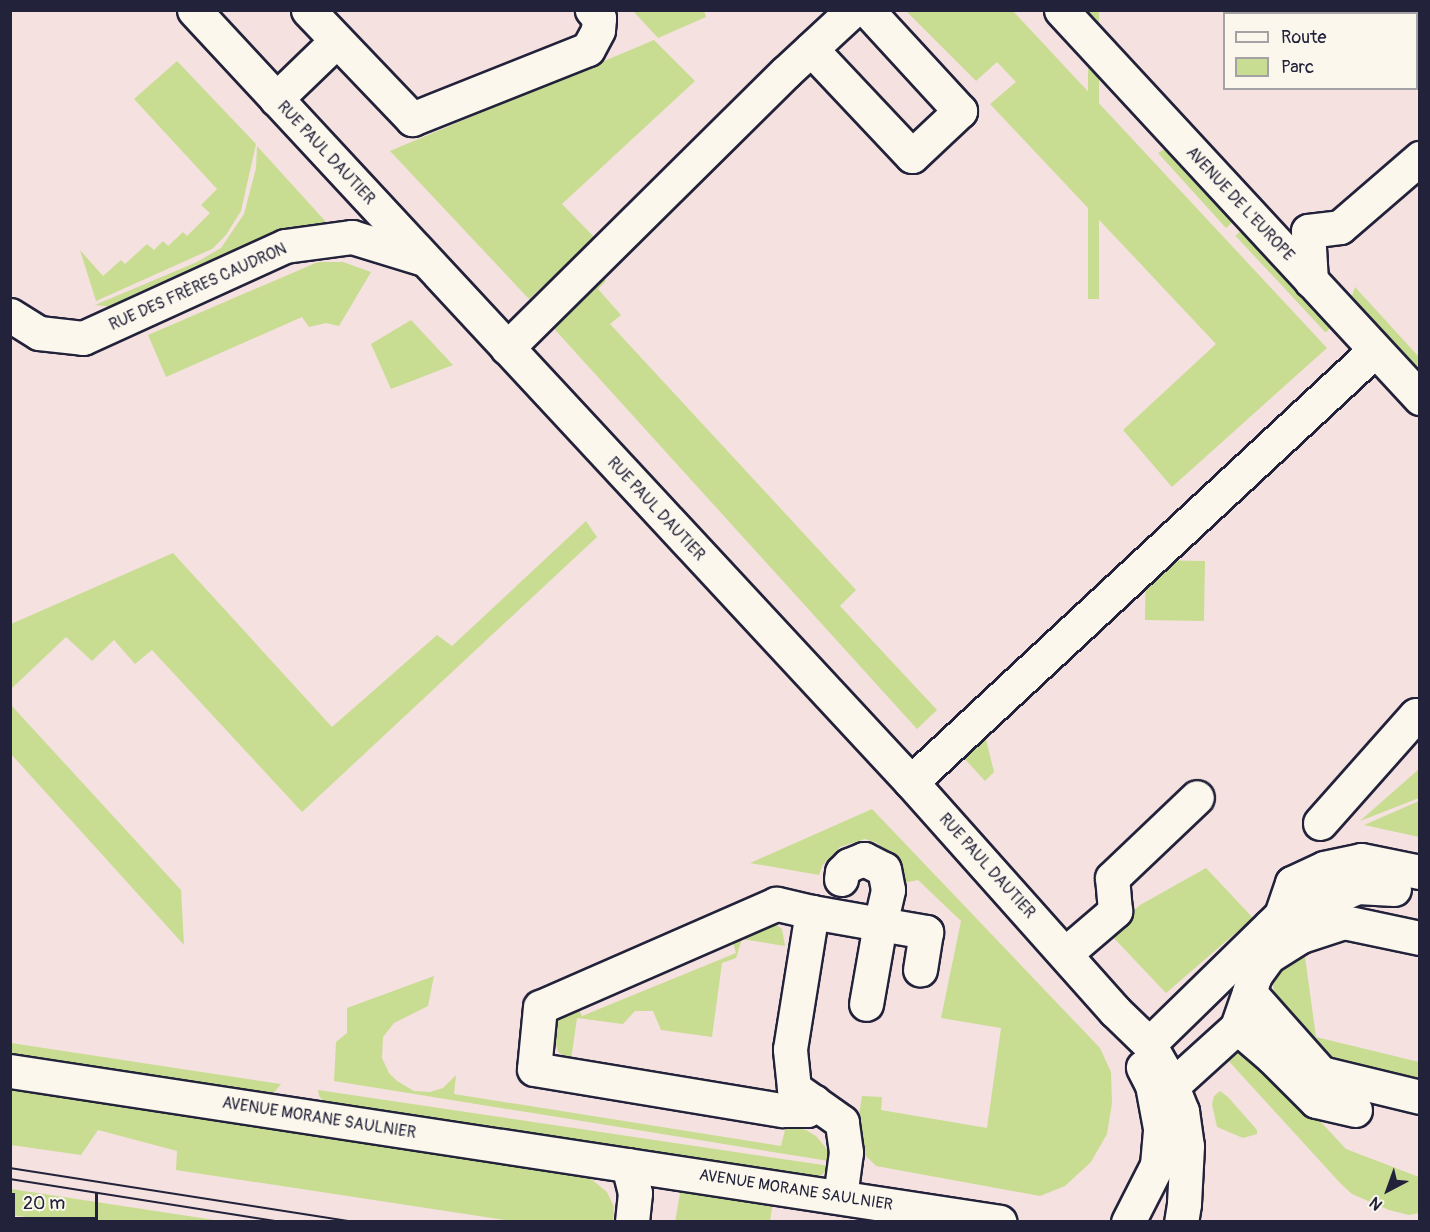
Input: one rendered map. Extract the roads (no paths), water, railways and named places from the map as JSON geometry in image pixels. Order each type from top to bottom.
[{"type":"street","name":"RUE PAUL DAUTIER","points":[[194,10],[910,782],[1066,953],[1115,1011],[1149,1044],[1172,1086],[1182,1111],[1187,1146],[1184,1204],[1180,1221]]},
{"type":"street","points":[[308,10],[412,119],[588,49],[598,30],[599,18],[592,10]]},
{"type":"street","points":[[507,348],[853,10]]},
{"type":"street","points":[[811,49],[912,156],[960,111],[867,10]]},
{"type":"street","name":"AVENUE DE L'EUROPE","points":[[1061,10],[1419,398]]},
{"type":"street","points":[[1078,10],[1091,43]]},
{"type":"street","points":[[276,99],[336,41]]},
{"type":"street","points":[[1311,281],[1308,231],[1340,227],[1419,158]]},
{"type":"street","name":"RUE DES FRÈRES CAUDRON","points":[[10,315],[39,333],[83,338],[285,246],[352,237],[424,259]]},
{"type":"street","points":[[910,782],[1375,350]]},
{"type":"street","points":[[1320,823],[1416,715],[1419,717]]},
{"type":"street","points":[[1066,953],[1115,911],[1112,878],[1197,797]]},
{"type":"street","points":[[842,879],[842,872],[849,865],[864,859],[884,869],[888,890],[866,1004]]},
{"type":"street","points":[[1149,1044],[1281,915],[1292,883],[1324,868],[1361,860],[1407,881]]},
{"type":"street","points":[[814,1102],[807,1110],[783,1110],[534,1070],[540,1007],[776,904],[926,932],[920,970]]},
{"type":"street","points":[[812,912],[790,1049],[794,1088],[842,1122],[846,1152],[840,1197]]},
{"type":"street","points":[[1172,1086],[1237,1027],[1255,975],[1269,956],[1301,936],[1344,922],[1419,938]]},
{"type":"street","points":[[1249,992],[1322,1073],[1419,1097]]},
{"type":"street","name":"RUE PAUL DAUTIER","points":[[1115,1011],[1152,1085],[1160,1128],[1157,1165],[1128,1221]]},
{"type":"street","points":[[1237,1027],[1272,1057],[1316,1101],[1355,1110]]},
{"type":"street","name":"AVENUE MORANE SAULNIER","points":[[10,1071],[999,1221]]},
{"type":"street","points":[[628,1165],[635,1193],[632,1221]]},
{"type":"tram line","points":[[10,1168],[356,1222]]},
{"type":"tram line","points":[[10,1179],[283,1222]]}]
